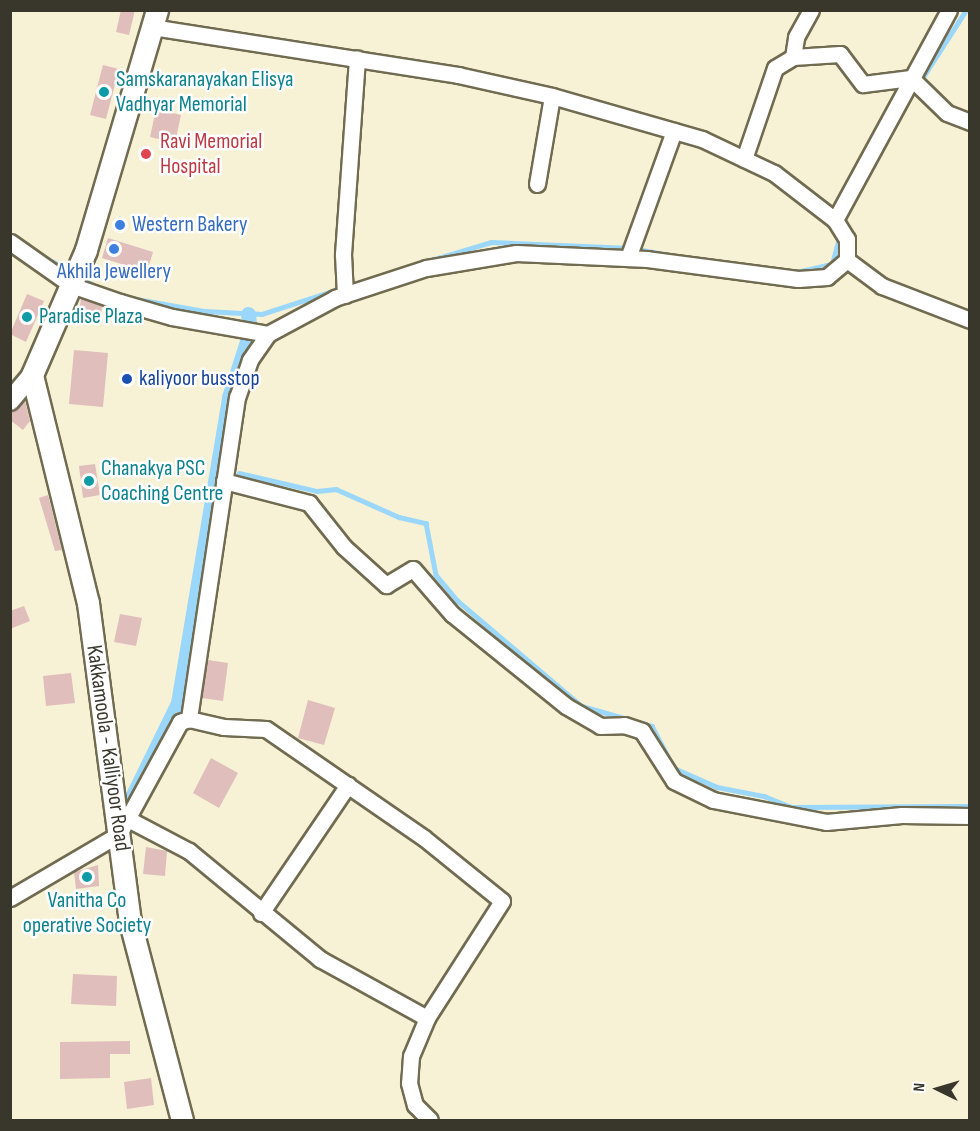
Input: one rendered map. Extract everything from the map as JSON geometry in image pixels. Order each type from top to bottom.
[{"type":"main road","points":[[32,375],[86,250],[154,19]]},
{"type":"main road","name":"Kakkamoola - Kalliyoor Road","points":[[32,375],[88,603],[124,827],[130,922],[182,1120]]},
{"type":"street","points":[[793,57],[796,37],[812,10]]},
{"type":"street","points":[[836,220],[949,10]]},
{"type":"street","points":[[154,19],[552,96],[702,139],[774,173],[836,220],[847,239],[847,260],[827,277],[798,279],[628,257],[516,253],[426,268],[345,294],[268,334],[250,360],[237,397],[189,719]]},
{"type":"street","points":[[744,159],[775,68],[793,57],[840,54],[863,84],[911,78]]},
{"type":"street","points":[[345,294],[344,275],[357,58]]},
{"type":"street","points":[[911,78],[947,112],[969,122]]},
{"type":"street","points":[[537,184],[552,96]]},
{"type":"street","points":[[628,257],[674,132]]},
{"type":"street","points":[[10,242],[71,285],[172,317],[268,334]]},
{"type":"street","points":[[847,260],[882,286],[969,320]]},
{"type":"street","points":[[10,401],[32,375]]},
{"type":"street","points":[[224,481],[309,503],[344,547],[386,585],[413,569],[452,614],[566,706],[600,726],[624,725],[642,731],[674,781],[713,800],[826,822],[902,815],[969,816]]},
{"type":"street","points":[[10,898],[124,827],[180,722],[189,719],[224,727],[266,729],[326,773],[348,785],[424,838],[502,901],[427,1018],[411,1056],[409,1083],[415,1105],[430,1120]]},
{"type":"street","points":[[261,913],[348,785]]},
{"type":"street","points":[[124,827],[189,851],[261,913],[320,959],[427,1018]]},
{"type":"building","points":[[121,10],[135,10],[129,35],[116,32]]},
{"type":"building","name":"Samskaranayakan Elisya Vadhyar Memorial","points":[[103,65],[119,69],[106,119],[90,115]]},
{"type":"building","points":[[156,109],[181,115],[175,143],[150,137]]},
{"type":"building","points":[[108,238],[153,252],[147,272],[102,258]]},
{"type":"building","name":"Paradise Plaza","points":[[27,294],[44,301],[26,342],[10,334]]},
{"type":"building","points":[[81,299],[102,306],[101,316],[79,312]]},
{"type":"building","points":[[74,350],[108,353],[103,407],[69,404]]},
{"type":"building","points":[[25,401],[30,421],[23,430],[10,420],[10,413]]},
{"type":"building","name":"Chanakya PSC Coaching Centre","points":[[95,464],[100,495],[83,498],[79,466]]},
{"type":"building","points":[[48,495],[62,550],[55,551],[39,498]]},
{"type":"building","points":[[24,606],[30,621],[10,629],[10,611]]},
{"type":"building","points":[[120,614],[142,618],[136,646],[114,642]]},
{"type":"building","points":[[208,660],[228,663],[223,701],[202,698]]},
{"type":"building","points":[[71,673],[75,703],[46,706],[43,676]]},
{"type":"building","points":[[308,700],[335,708],[324,745],[298,738]]},
{"type":"building","points":[[211,758],[238,773],[219,808],[193,793]]},
{"type":"building","points":[[146,847],[167,851],[165,876],[143,874]]},
{"type":"building","name":"Vanitha Co operative Society","points":[[98,865],[99,886],[76,889],[74,872]]},
{"type":"building","points":[[73,974],[117,976],[116,1006],[71,1004]]},
{"type":"building","points":[[130,1041],[130,1054],[110,1054],[110,1078],[60,1079],[60,1042]]},
{"type":"building","points":[[151,1078],[154,1105],[127,1109],[124,1082]]},
{"type":"waterway","points":[[905,105],[966,10]]},
{"type":"waterway","points":[[797,272],[832,264],[840,235]]},
{"type":"waterway","points":[[428,261],[491,242],[630,248],[671,255]]},
{"type":"waterway","points":[[39,254],[64,268]]},
{"type":"waterway","points":[[131,298],[205,311],[262,314],[391,272]]},
{"type":"waterway","points":[[87,281],[98,288]]},
{"type":"waterway","points":[[248,314],[249,323]]},
{"type":"waterway","points":[[129,803],[178,703],[229,397],[248,338]]},
{"type":"waterway","points":[[239,473],[317,491],[336,489],[399,517],[426,523],[436,575],[458,601],[582,706],[652,726],[674,768],[717,787],[764,796],[791,807],[970,806]]},
{"type":"place","name":"Samskaranayakan Elisya Vadhyar Memorial","points":[[104,92]]},
{"type":"place","name":"Ravi Memorial Hospital","points":[[146,154]]},
{"type":"place","name":"Western Bakery","points":[[120,225]]},
{"type":"place","name":"Akhila Jewellery","points":[[114,249]]},
{"type":"place","name":"Paradise Plaza","points":[[27,317]]},
{"type":"place","name":"kaliyoor busstop","points":[[127,379]]},
{"type":"place","name":"Chanakya PSC Coaching Centre","points":[[89,481]]},
{"type":"place","name":"Vanitha Co operative Society","points":[[87,877]]}]
